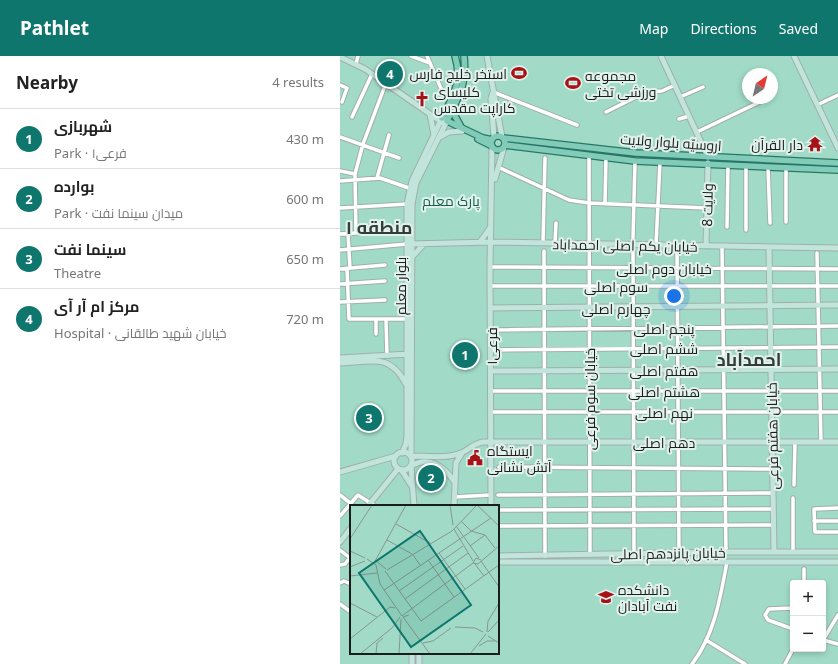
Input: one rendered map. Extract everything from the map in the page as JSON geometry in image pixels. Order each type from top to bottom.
[{"type":"main road","name":"بلوار معلم","points":[[402,452],[406,444],[407,436],[407,385],[410,354],[407,319],[409,244],[407,204],[409,188],[453,101],[459,77],[459,68],[455,56]]},
{"type":"main road","name":"بلوار معلم","points":[[453,101],[463,88],[465,77],[464,56]]},
{"type":"main road","points":[[487,56],[504,146],[493,186]]},
{"type":"main road","points":[[661,56],[708,157]]},
{"type":"main road","points":[[794,56],[838,148]]},
{"type":"main road","points":[[340,58],[356,64],[430,114],[462,130],[493,142]]},
{"type":"main road","points":[[493,92],[491,99],[493,186]]},
{"type":"main road","points":[[453,101],[455,116],[462,130]]},
{"type":"main road","points":[[430,114],[436,137],[449,132],[462,130]]},
{"type":"main road","name":"بلوار معلم","points":[[411,456],[410,354],[412,256],[409,244],[412,230],[414,190],[436,137]]},
{"type":"main road","name":"اروسیّه بلوار ولایت","points":[[838,163],[645,154],[503,138],[493,142],[498,150],[504,146],[636,161],[708,163],[838,170]]},
{"type":"main road","points":[[636,153],[636,161]]},
{"type":"main road","points":[[644,161],[643,157],[645,154]]},
{"type":"main road","points":[[776,160],[776,167]]},
{"type":"main road","points":[[787,167],[790,160]]},
{"type":"main road","name":"ولایت 8","points":[[706,246],[708,163]]},
{"type":"main road","name":"فرعی۱","points":[[491,505],[490,267],[493,186]]},
{"type":"main road","points":[[480,242],[489,232],[491,225]]},
{"type":"main road","points":[[412,230],[414,236],[424,244],[417,249],[412,256]]},
{"type":"main road","name":"خیابان یکم اصلی احمداباد","points":[[409,244],[491,242],[838,248]]},
{"type":"main road","name":"خیابان هفتم فرعی","points":[[769,248],[774,552]]},
{"type":"main road","name":"چهارم اصلی","points":[[490,308],[838,306]]},
{"type":"main road","points":[[340,358],[410,354]]},
{"type":"main road","points":[[340,363],[388,362],[401,374],[407,385]]},
{"type":"main road","name":"هفتم اصلی","points":[[491,371],[838,369]]},
{"type":"main road","name":"دهم اصلی","points":[[462,453],[476,443],[491,442],[838,442]]},
{"type":"main road","points":[[340,472],[396,456],[402,452],[411,456],[451,456],[462,453]]},
{"type":"main road","points":[[454,505],[456,463],[462,453]]},
{"type":"main road","points":[[396,456],[398,468],[407,478],[411,486],[411,505]]},
{"type":"main road","points":[[411,456],[414,505]]},
{"type":"main road","points":[[382,459],[398,468],[406,470],[411,466],[423,462],[436,463],[446,470],[454,481]]},
{"type":"main road","points":[[371,505],[398,468]]},
{"type":"main road","points":[[392,476],[399,473],[407,478]]},
{"type":"main road","points":[[340,542],[350,529]]},
{"type":"main road","name":"خیابان پانزدهم اصلی","points":[[499,556],[726,552],[835,552]]},
{"type":"main road","points":[[499,562],[835,562],[835,552]]},
{"type":"main road","points":[[663,554],[662,558],[664,563]]},
{"type":"street","points":[[356,64],[358,56]]},
{"type":"street","points":[[411,56],[430,63]]},
{"type":"street","points":[[426,56],[443,94],[453,101]]},
{"type":"street","points":[[352,116],[372,74]]},
{"type":"street","points":[[356,233],[355,174],[363,144],[386,83]]},
{"type":"street","points":[[340,85],[347,88],[342,102]]},
{"type":"street","points":[[606,112],[646,92],[662,91],[675,85]]},
{"type":"street","points":[[680,97],[703,87]]},
{"type":"street","points":[[493,92],[577,125]]},
{"type":"street","points":[[817,105],[838,96]]},
{"type":"street","points":[[697,132],[755,104]]},
{"type":"street","points":[[679,119],[689,116]]},
{"type":"street","points":[[376,178],[389,135]]},
{"type":"street","points":[[340,137],[399,158]]},
{"type":"street","name":"خیابان سوم فرعی","points":[[589,155],[590,555]]},
{"type":"street","points":[[605,203],[606,157]]},
{"type":"street","points":[[543,243],[545,158]]},
{"type":"street","points":[[633,238],[636,161]]},
{"type":"street","points":[[656,245],[660,162]]},
{"type":"street","points":[[727,227],[728,165]]},
{"type":"street","points":[[746,166],[746,230]]},
{"type":"street","points":[[498,167],[569,200],[589,203],[707,208]]},
{"type":"street","points":[[768,167],[770,223]]},
{"type":"street","points":[[786,222],[787,167]]},
{"type":"street","points":[[340,171],[355,174]]},
{"type":"street","points":[[340,180],[376,178],[409,188]]},
{"type":"street","points":[[340,208],[407,204]]},
{"type":"street","points":[[555,243],[556,223]]},
{"type":"street","points":[[340,234],[385,231]]},
{"type":"street","points":[[348,234],[350,319],[407,319]]},
{"type":"street","points":[[340,250],[409,244]]},
{"type":"street","points":[[677,246],[679,553]]},
{"type":"street","points":[[722,246],[726,552]]},
{"type":"street","points":[[633,249],[634,554]]},
{"type":"street","points":[[544,251],[545,556]]},
{"type":"street","points":[[817,253],[820,442]]},
{"type":"street","points":[[340,269],[385,265]]},
{"type":"street","name":"خیابان دوم اصلی","points":[[490,267],[838,269]]},
{"type":"street","points":[[340,284],[385,281]]},
{"type":"street","name":"سوم اصلی","points":[[490,286],[838,286]]},
{"type":"street","points":[[340,302],[385,300]]},
{"type":"street","points":[[376,319],[376,334]]},
{"type":"street","points":[[386,319],[387,356]]},
{"type":"street","name":"پنجم اصلی","points":[[490,330],[770,328],[838,326]]},
{"type":"street","name":"ششم اصلی","points":[[490,350],[838,347]]},
{"type":"street","name":"هشتم اصلی","points":[[491,391],[838,391]]},
{"type":"street","name":"نهم اصلی","points":[[491,412],[838,412]]},
{"type":"street","points":[[794,485],[795,442]]},
{"type":"street","points":[[499,467],[772,469]]},
{"type":"street","points":[[498,495],[773,493]]},
{"type":"street","points":[[340,495],[352,505],[358,495],[371,505]]},
{"type":"street","points":[[454,497],[491,495]]},
{"type":"street","points":[[793,498],[793,552]]},
{"type":"street","points":[[340,516],[350,507]]},
{"type":"street","points":[[499,510],[773,508]]},
{"type":"street","points":[[838,508],[814,509],[814,532],[838,532]]},
{"type":"street","points":[[814,521],[838,521]]},
{"type":"street","points":[[499,526],[773,525]]},
{"type":"street","points":[[340,550],[350,557]]},
{"type":"street","points":[[340,565],[345,564],[350,559]]},
{"type":"street","points":[[692,664],[706,640],[718,608],[727,562]]},
{"type":"street","points":[[804,569],[804,580]]},
{"type":"street","points":[[340,583],[344,581],[350,584]]},
{"type":"street","points":[[340,604],[350,611]]},
{"type":"street","points":[[790,608],[769,609],[765,615],[768,620],[790,628]]},
{"type":"street","points":[[826,635],[838,615]]},
{"type":"street","points":[[706,640],[745,664]]},
{"type":"street","points":[[826,641],[838,644]]},
{"type":"street","points":[[785,664],[791,652]]},
{"type":"green space","name":"پارک معلم","points":[[340,56],[838,56],[838,664],[340,664]]},
{"type":"place","name":"استخر خلیج فارس","points":[[519,73]]},
{"type":"place","name":"مرکز ام آر آی","points":[[390,74]]},
{"type":"place","name":"مجموعه ورزشی تختی","points":[[573,83]]},
{"type":"place","name":"کلیسای کاراپت مقدس","points":[[422,99]]},
{"type":"place","name":"دار القرآن","points":[[815,144]]},
{"type":"place","name":"شهربازی","points":[[465,355]]},
{"type":"place","name":"سینما نفت","points":[[369,418]]},
{"type":"place","name":"ایستگاه آتش نشانی","points":[[475,458]]},
{"type":"place","name":"بوارده","points":[[431,478]]},
{"type":"place","name":"دانشکده نفت آبادان","points":[[606,597]]},
{"type":"district","name":"منطقه ۱","points":[[379,227]]},
{"type":"district","name":"احمدآباد","points":[[749,359]]}]
